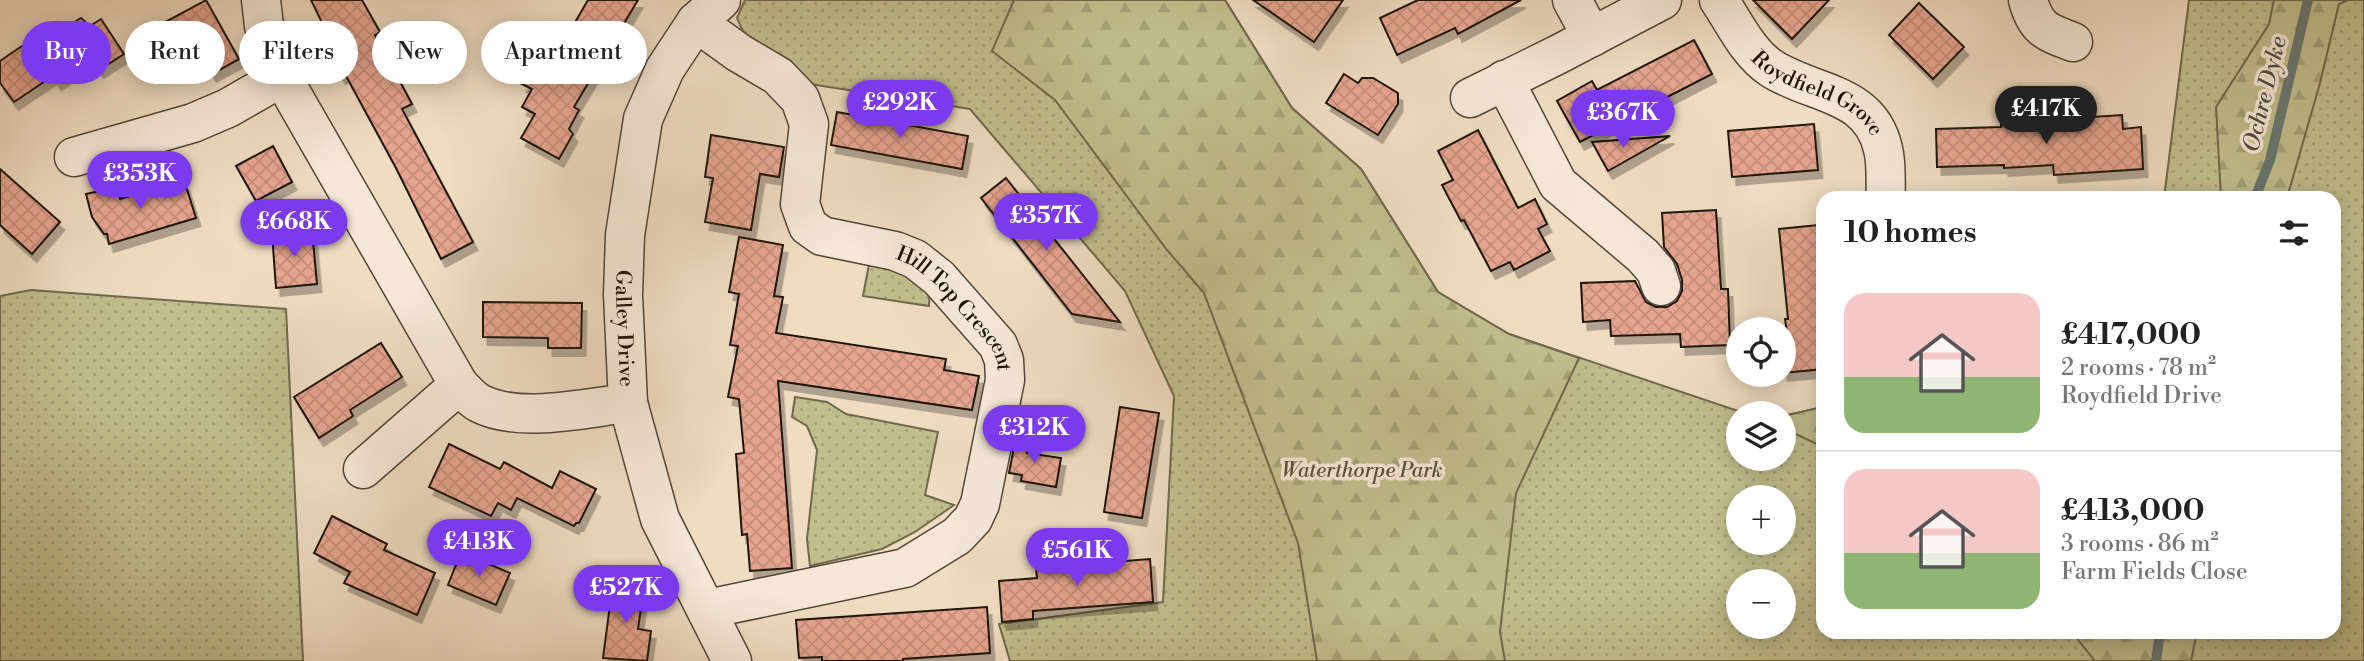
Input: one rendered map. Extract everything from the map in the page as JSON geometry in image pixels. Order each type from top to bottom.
[{"type":"street","points":[[261,0],[263,21]]},
{"type":"street","points":[[1572,0],[1592,37]]},
{"type":"street","points":[[1470,97],[1661,0]]},
{"type":"street","name":"Roydfield Grove","points":[[1719,0],[1752,50],[1768,66],[1788,78],[1858,107],[1873,125],[1883,150],[1885,191]]},
{"type":"street","points":[[2028,0],[2034,21],[2053,34],[2073,42]]},
{"type":"street","name":"Galley Drive","points":[[708,11],[664,69],[643,119],[625,235],[623,295],[628,403],[660,519],[732,661]]},
{"type":"street","name":"Hill Top Crescent","points":[[707,610],[905,568],[957,536],[973,519],[980,504],[1005,380],[1004,360],[998,345],[939,278],[915,259],[895,251],[822,236],[808,226],[800,204],[809,124],[800,99],[778,76],[739,53],[708,11]]},
{"type":"street","points":[[1504,80],[1558,184],[1643,256],[1656,271],[1661,286]]},
{"type":"street","points":[[74,158],[194,123],[228,108],[270,84]]},
{"type":"street","points":[[286,84],[458,385],[478,402],[504,412],[528,414],[628,403]]},
{"type":"street","points":[[363,469],[458,385]]},
{"type":"green space","name":"Waterthorpe Park","points":[[745,0],[1225,0],[1292,108],[1361,169],[1438,292],[1509,334],[1726,407],[1726,471],[1796,471],[1796,413],[1816,409],[1816,639],[2341,639],[2341,191],[2165,191],[2189,0],[2364,0],[2364,661],[1010,661],[999,624],[1163,602],[1174,396],[1125,291],[970,109],[810,84],[749,45],[737,18]]},
{"type":"green space","points":[[1014,0],[1225,0],[1292,108],[1361,169],[1438,292],[1509,334],[1579,358],[1516,493],[1500,632],[1505,661],[1317,661],[1298,543],[1204,293],[1167,250],[1055,100],[992,51]]},
{"type":"green space","points":[[2274,0],[2348,0],[2339,4],[2289,191],[2221,191],[2216,107],[2269,24]]},
{"type":"green space","points":[[870,259],[930,285],[929,306],[863,296]]},
{"type":"green space","points":[[31,290],[286,309],[303,661],[0,661],[0,296]]},
{"type":"green space","points":[[795,397],[827,402],[846,414],[938,432],[925,495],[954,505],[915,532],[882,549],[810,566],[807,539],[817,450],[807,426],[792,417]]},
{"type":"green space","points":[[1816,409],[1816,444],[1796,434],[1796,413]]},
{"type":"green space","points":[[2078,639],[2196,639],[2191,661],[2095,661]]},
{"type":"building","points":[[206,0],[218,21],[167,21]]},
{"type":"building","points":[[311,0],[362,0],[374,21],[372,84],[401,84],[412,104],[402,109],[473,242],[441,259],[350,84],[358,84],[358,21],[321,21]]},
{"type":"building","points":[[588,0],[638,0],[625,21],[576,21]]},
{"type":"building","points":[[1253,0],[1343,0],[1314,42]]},
{"type":"building","points":[[1418,0],[1521,0],[1458,34],[1455,28],[1397,55],[1380,18]]},
{"type":"building","points":[[1753,0],[1829,0],[1792,39]]},
{"type":"building","points":[[1919,3],[1964,47],[1933,79],[1889,35]]},
{"type":"building","points":[[111,34],[124,54],[111,62]]},
{"type":"building","points":[[225,34],[239,59],[225,67]]},
{"type":"building","points":[[1694,40],[1712,74],[1580,142],[1557,101],[1592,81],[1597,90]]},
{"type":"building","points":[[21,47],[21,84],[41,84],[14,102],[0,83],[0,61]]},
{"type":"building","points":[[1344,74],[1358,83],[1362,78],[1373,78],[1398,93],[1398,104],[1378,135],[1326,103]]},
{"type":"building","points":[[522,84],[588,84],[574,107],[579,110],[569,129],[573,134],[559,159],[521,138],[535,114],[522,107],[532,89]]},
{"type":"building","points":[[837,112],[968,136],[962,169],[831,145]]},
{"type":"building","points":[[2122,115],[2123,129],[2141,127],[2143,169],[2054,175],[2053,165],[2004,168],[2004,165],[1937,167],[1936,129],[2001,127],[2001,123]]},
{"type":"building","points":[[1814,124],[1818,170],[1732,177],[1728,131]]},
{"type":"building","points":[[1478,130],[1518,208],[1535,199],[1547,224],[1538,229],[1550,251],[1514,270],[1510,262],[1491,271],[1442,185],[1453,180],[1438,151]]},
{"type":"building","points":[[711,135],[784,147],[779,177],[760,174],[751,230],[705,222],[713,178],[705,177]]},
{"type":"building","points":[[1670,136],[1608,171],[1592,142]]},
{"type":"building","points":[[273,146],[292,182],[256,201],[236,166]]},
{"type":"building","points":[[0,169],[60,222],[32,254],[0,225]]},
{"type":"building","points":[[1006,178],[1120,322],[1072,314],[981,198]]},
{"type":"building","points":[[174,183],[185,183],[196,218],[109,244],[107,234],[104,234],[92,217],[86,194],[117,187],[120,199]]},
{"type":"building","points":[[1716,210],[1721,289],[1728,289],[1726,345],[1681,347],[1680,334],[1611,336],[1610,320],[1583,322],[1581,283],[1635,281],[1646,302],[1656,307],[1667,307],[1677,301],[1682,291],[1682,280],[1677,264],[1664,247],[1662,213]]},
{"type":"building","points":[[1816,225],[1816,370],[1796,372],[1796,317],[1788,317],[1779,229]]},
{"type":"building","points":[[312,230],[317,284],[276,288],[272,233]]},
{"type":"building","points":[[739,237],[783,245],[774,296],[783,297],[776,333],[946,359],[944,370],[979,376],[972,410],[778,381],[792,568],[750,571],[747,534],[742,535],[736,454],[744,453],[739,399],[728,397],[738,346],[730,345],[739,294],[729,292]]},
{"type":"building","points":[[483,302],[582,303],[581,348],[548,348],[548,338],[483,337]]},
{"type":"building","points":[[381,343],[402,377],[350,410],[353,416],[319,438],[294,397]]},
{"type":"building","points":[[1120,407],[1159,413],[1142,518],[1104,512]]},
{"type":"building","points":[[1016,437],[1029,439],[1027,453],[1061,458],[1056,487],[1021,481],[1022,475],[1009,473]]},
{"type":"building","points":[[449,444],[500,469],[504,462],[552,488],[560,471],[596,489],[579,523],[574,526],[517,498],[511,510],[498,503],[491,516],[429,487]]},
{"type":"building","points":[[332,516],[387,544],[384,550],[435,573],[417,615],[344,583],[350,572],[314,553]]},
{"type":"building","points":[[461,552],[510,573],[496,605],[448,585]]},
{"type":"building","points":[[1150,559],[1153,602],[1033,611],[1033,619],[1002,622],[999,581],[1037,578],[1036,568]]},
{"type":"building","points":[[613,582],[644,587],[638,629],[651,631],[647,661],[603,658]]},
{"type":"building","points":[[987,607],[990,653],[903,661],[822,661],[822,657],[799,658],[796,620]]},
{"type":"waterway","name":"Ochre Dyke","points":[[2258,191],[2270,160],[2308,0]]},
{"type":"waterway","name":"Ochre Dyke","points":[[2156,661],[2159,639]]}]
